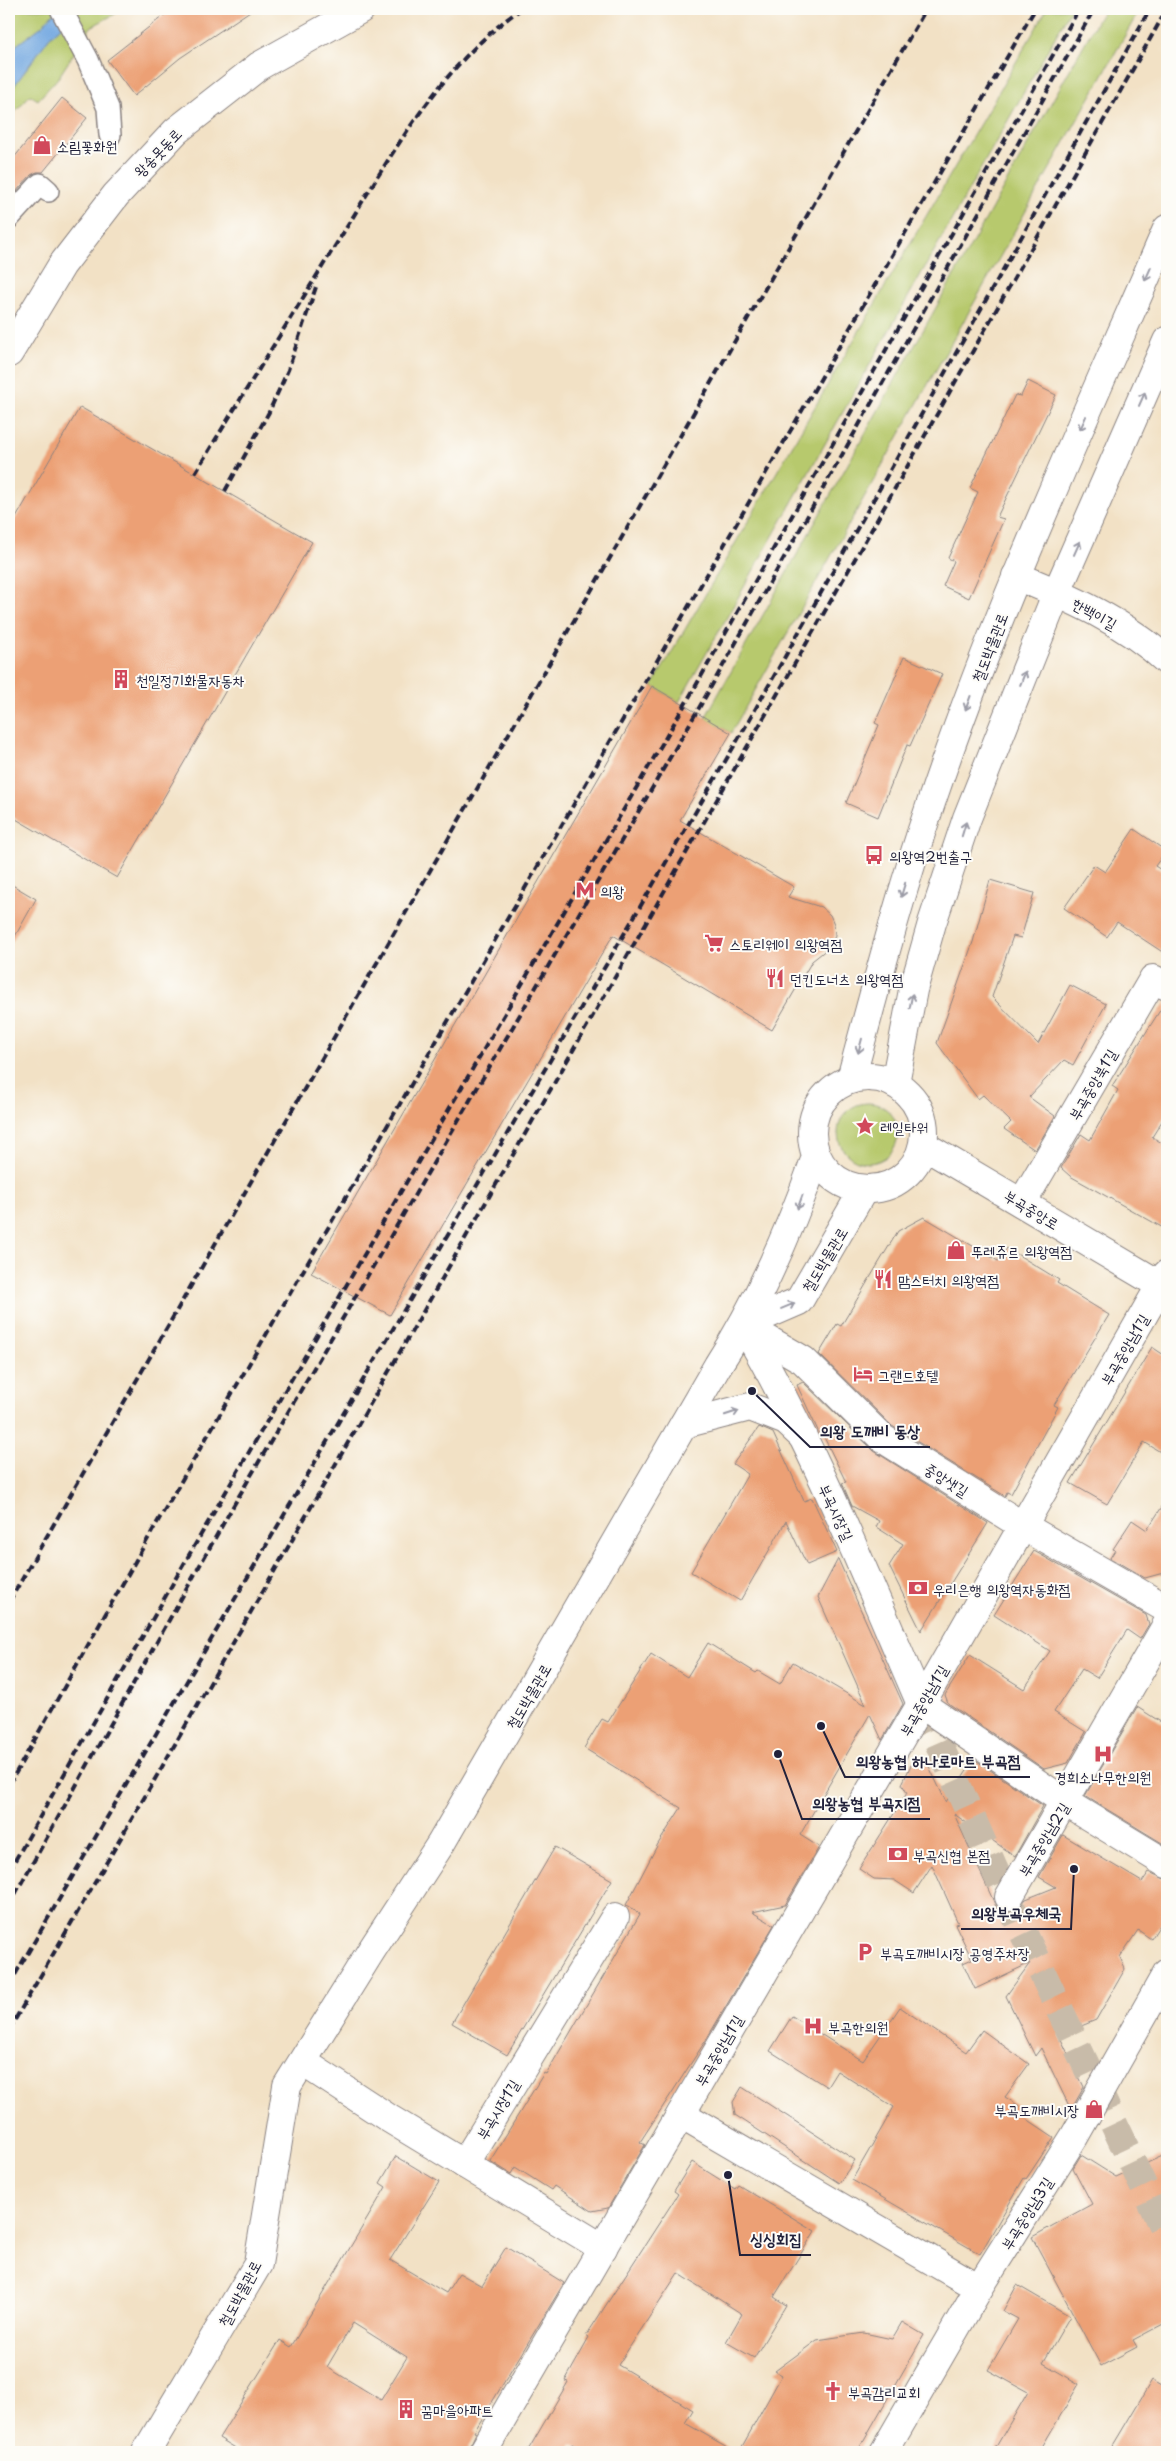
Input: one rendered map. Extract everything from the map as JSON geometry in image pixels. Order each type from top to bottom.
[{"type":"street","points":[[61,9],[88,60],[108,108],[110,135]]},
{"type":"street","name":"왕송못동로","points":[[9,353],[62,266],[116,195],[176,131],[260,66],[360,9]]},
{"type":"street","points":[[9,218],[40,184],[48,191]]},
{"type":"street","name":"철도박물관로","points":[[851,1079],[894,920],[931,802],[1016,576],[1167,229]]},
{"type":"street","points":[[895,1083],[913,990],[932,923],[967,818],[1058,592],[1167,342]]},
{"type":"street","name":"한백이길","points":[[1016,576],[1058,592],[1146,642],[1167,661]]},
{"type":"street","name":"부곡중앙북1길","points":[[1022,1203],[1154,979],[1167,986]]},
{"type":"street","points":[[879,1078],[895,1083],[906,1092],[922,1116],[924,1130],[923,1145],[916,1163],[902,1178],[884,1187],[864,1190],[845,1184],[828,1173],[816,1156],[812,1141],[812,1125],[816,1110],[824,1096],[836,1086],[851,1079],[879,1078]]},
{"type":"street","name":"부곡중앙로","points":[[923,1145],[1165,1283]]},
{"type":"street","name":"철도박물관로","points":[[146,2452],[258,2264],[287,2086],[371,1951],[440,1846],[684,1424],[744,1325],[791,1226],[816,1156]]},
{"type":"street","name":"철도박물관로","points":[[744,1325],[799,1301],[864,1190]]},
{"type":"street","name":"부곡중앙남1길","points":[[483,2452],[1165,1283]]},
{"type":"street","name":"부곡시장길","points":[[744,1325],[778,1384],[855,1550],[921,1704]]},
{"type":"street","name":"중앙샛길","points":[[744,1325],[803,1360],[882,1438],[1023,1526],[1167,1609]]},
{"type":"street","points":[[684,1424],[750,1407],[786,1420],[802,1436]]},
{"type":"street","name":"부곡중앙남2길","points":[[1009,1897],[1167,1624]]},
{"type":"street","points":[[921,1704],[1065,1802],[1167,1864]]},
{"type":"street","name":"부곡시장1길","points":[[464,2164],[615,1917]]},
{"type":"street","name":"부곡중앙남3길","points":[[884,2452],[979,2288],[1074,2137],[1167,1973]]},
{"type":"street","points":[[303,2062],[390,2119],[603,2248]]},
{"type":"street","points":[[681,2114],[979,2288]]},
{"type":"green space","points":[[9,9],[57,9],[42,26],[14,47],[9,54]]},
{"type":"green space","points":[[80,9],[124,9],[91,27],[58,78],[38,100],[30,95],[9,119],[9,93],[49,38]]},
{"type":"green space","points":[[1047,9],[1071,9],[679,702],[652,686]]},
{"type":"green space","points":[[1104,9],[1140,9],[731,733],[705,718]]},
{"type":"green space","points":[[862,1103],[874,1103],[885,1108],[893,1116],[898,1127],[896,1145],[885,1158],[874,1163],[862,1163],[851,1158],[843,1150],[838,1139],[838,1127],[843,1116],[851,1108]]},
{"type":"water","points":[[57,9],[80,9],[49,38],[9,93],[9,54],[14,47],[42,26]]},
{"type":"building","points":[[172,9],[253,9],[180,58],[134,96],[107,60]]},
{"type":"building","points":[[62,98],[87,118],[43,172],[31,175],[14,194],[9,189],[9,164]]},
{"type":"building","points":[[1028,381],[1056,395],[997,517],[1004,519],[969,598],[943,586],[954,561],[948,558],[978,492],[970,488],[1015,395],[1021,396]]},
{"type":"building","name":"천일정기화물자동차","points":[[80,407],[312,542],[117,878],[9,815],[9,530]]},
{"type":"building","points":[[904,657],[942,674],[910,746],[907,745],[878,817],[846,803],[879,725],[875,723]]},
{"type":"building","points":[[652,686],[731,733],[680,820],[794,887],[788,897],[821,907],[830,915],[834,924],[835,935],[832,945],[812,961],[772,1030],[613,935],[390,1315],[311,1273]]},
{"type":"building","points":[[1134,829],[1166,851],[1155,866],[1167,874],[1167,955],[1117,922],[1107,937],[1064,908],[1094,865],[1105,872]]},
{"type":"building","points":[[990,880],[1034,893],[1021,938],[1013,936],[992,997],[1038,1044],[1070,985],[1106,1004],[1073,1065],[1064,1060],[1029,1097],[1055,1116],[1035,1150],[1004,1129],[1011,1122],[983,1095],[978,1099],[937,1043],[973,942]]},
{"type":"building","points":[[9,883],[36,899],[9,947]]},
{"type":"building","points":[[1166,1001],[1167,1113],[1152,1137],[1167,1146],[1167,1230],[1070,1176],[1061,1168],[1081,1134],[1090,1140],[1118,1090],[1112,1086]]},
{"type":"building","points":[[924,1217],[998,1261],[1007,1248],[1059,1280],[1057,1283],[1109,1315],[1054,1405],[1058,1407],[1011,1494],[1007,1492],[1005,1496],[892,1426],[819,1354],[837,1324],[841,1326],[898,1231]]},
{"type":"building","points":[[1152,1347],[1167,1357],[1167,1456],[1144,1442],[1107,1504],[1070,1483]]},
{"type":"building","points":[[803,1382],[874,1451],[988,1523],[921,1631],[889,1566],[903,1544],[876,1527],[879,1521],[852,1506],[842,1483],[846,1482],[821,1431],[819,1433],[797,1385]]},
{"type":"building","points":[[759,1427],[773,1433],[804,1501],[812,1498],[837,1552],[807,1565],[786,1521],[740,1601],[691,1572],[748,1474],[733,1464]]},
{"type":"building","points":[[1167,1499],[1167,1572],[1145,1578],[1110,1558],[1115,1550],[1113,1549],[1132,1520],[1147,1530]]},
{"type":"building","points":[[1034,1551],[1146,1615],[1149,1624],[1140,1639],[1127,1630],[1097,1678],[1082,1669],[1054,1712],[1086,1732],[1068,1763],[1044,1769],[948,1703],[945,1695],[970,1655],[1024,1689],[1050,1651],[994,1615]]},
{"type":"building","points":[[838,1559],[903,1704],[882,1740],[870,1714],[800,1835],[819,1847],[785,1905],[752,1912],[774,1925],[706,2040],[640,2142],[645,2145],[608,2208],[592,2211],[554,2186],[551,2190],[515,2167],[511,2174],[490,2161],[544,2073],[546,2074],[640,1914],[626,1905],[658,1844],[681,1808],[584,1748],[602,1719],[608,1722],[651,1654],[687,1677],[708,1643],[756,1673],[758,1671],[780,1684],[793,1662],[866,1705],[818,1597]]},
{"type":"building","points":[[1137,1707],[1167,1726],[1167,1846],[1085,1796]]},
{"type":"building","points":[[925,1758],[946,1802],[974,1759],[1043,1806],[1015,1856],[954,1814],[998,1911],[1008,1913],[1016,1911],[1026,1899],[1056,1887],[1039,1877],[1063,1835],[1142,1882],[1149,1872],[1167,1880],[1167,1914],[1151,1939],[1138,1930],[1120,1957],[1125,1969],[1096,2020],[1059,2035],[1084,2087],[1071,2110],[1041,2048],[1035,2056],[1006,1996],[1030,1963],[975,1989],[963,1963],[972,1959],[955,1924],[958,1923],[932,1865],[914,1893],[894,1880],[874,1879],[859,1869],[907,1793],[902,1784],[911,1765]]},
{"type":"building","points":[[555,1847],[612,1880],[507,2055],[452,2023]]},
{"type":"building","points":[[900,2007],[966,2052],[982,2030],[1029,2064],[1005,2097],[1019,2106],[1015,2111],[1054,2137],[1026,2179],[1024,2178],[980,2254],[852,2180],[894,2107],[837,2071],[827,2087],[770,2051],[792,2016],[863,2061]]},
{"type":"building","points":[[742,2087],[855,2160],[839,2183],[735,2115],[733,2102]]},
{"type":"building","points":[[1167,2154],[1167,2322],[1133,2340],[1137,2347],[1101,2366],[1032,2237],[1092,2204],[1073,2168],[1081,2155],[1116,2177]]},
{"type":"building","points":[[396,2156],[439,2182],[390,2260],[446,2293],[459,2273],[482,2286],[506,2247],[564,2283],[474,2432],[476,2433],[467,2452],[242,2452],[219,2438],[280,2340],[291,2347],[386,2187],[380,2183]],"holes":[[[353,2323],[407,2357],[381,2400],[327,2367]]]},
{"type":"building","points":[[692,2162],[735,2189],[738,2185],[815,2231],[774,2297],[786,2305],[754,2358],[726,2342],[742,2314],[678,2273],[618,2365],[693,2410],[685,2423],[736,2452],[586,2452],[572,2444],[568,2452],[527,2452],[568,2382],[565,2381],[589,2338],[586,2336],[678,2194],[674,2191]]},
{"type":"building","points":[[1017,2285],[1070,2316],[1043,2363],[1079,2384],[1039,2452],[993,2452],[1028,2392],[988,2370],[1018,2319],[1003,2311]]},
{"type":"building","name":"부곡감리교회","points":[[902,2322],[924,2335],[857,2452],[739,2452],[782,2375],[775,2371],[817,2340],[864,2333],[892,2339]]},
{"type":"building","points":[[1152,2380],[1167,2389],[1167,2452],[1109,2452]]},
{"type":"tunnel","points":[[921,1704],[1020,1926],[1167,2236]]},
{"type":"railway","points":[[195,473],[378,176],[419,114],[466,57],[492,32],[521,9]]},
{"type":"railway","points":[[9,1602],[926,9]]},
{"type":"railway","points":[[9,1785],[154,1528],[1035,9]]},
{"type":"railway","points":[[9,1871],[189,1555],[694,689],[1079,9]]},
{"type":"railway","points":[[9,1905],[232,1508],[703,701],[1094,9]]},
{"type":"railway","points":[[9,1985],[747,724],[1150,9]]},
{"type":"railway","points":[[9,2030],[848,571],[1167,9]]},
{"type":"railway","points":[[225,491],[269,412],[288,370],[317,284]]},
{"type":"place","name":"소림꽃화원","points":[[42,145]]},
{"type":"place","name":"천일정기화물자동차","points":[[121,679]]},
{"type":"place","name":"의왕역2번출구","points":[[874,855]]},
{"type":"place","name":"의왕","points":[[585,890]]},
{"type":"place","name":"스토리웨이 의왕역점","points":[[714,943]]},
{"type":"place","name":"던킨도너츠 의왕역점","points":[[775,978]]},
{"type":"place","name":"레일타워","points":[[865,1126]]},
{"type":"place","name":"뚜레쥬르 의왕역점","points":[[956,1250]]},
{"type":"place","name":"맘스터치 의왕역점","points":[[883,1279]]},
{"type":"place","name":"그랜드호텔","points":[[863,1374]]},
{"type":"place","name":"의왕 도깨비 동상","points":[[752,1391]]},
{"type":"place","name":"우리은행 의왕역자동화점","points":[[918,1588]]},
{"type":"place","name":"의왕농협 하나로마트 부곡점","points":[[821,1726]]},
{"type":"place","name":"의왕농협 부곡지점","points":[[778,1754]]},
{"type":"place","name":"경희소나무한의원","points":[[1103,1754]]},
{"type":"place","name":"부곡신협 본점","points":[[898,1854]]},
{"type":"place","name":"의왕부곡우체국","points":[[1074,1869]]},
{"type":"place","name":"부곡도깨비시장 공영주차장","points":[[865,1952]]},
{"type":"place","name":"부곡한의원","points":[[813,2026]]},
{"type":"place","name":"부곡도깨비시장","points":[[1094,2109]]},
{"type":"place","name":"싱싱회집","points":[[728,2175]]},
{"type":"place","name":"부곡감리교회","points":[[833,2391]]},
{"type":"place","name":"꿈마을아파트","points":[[406,2409]]}]
